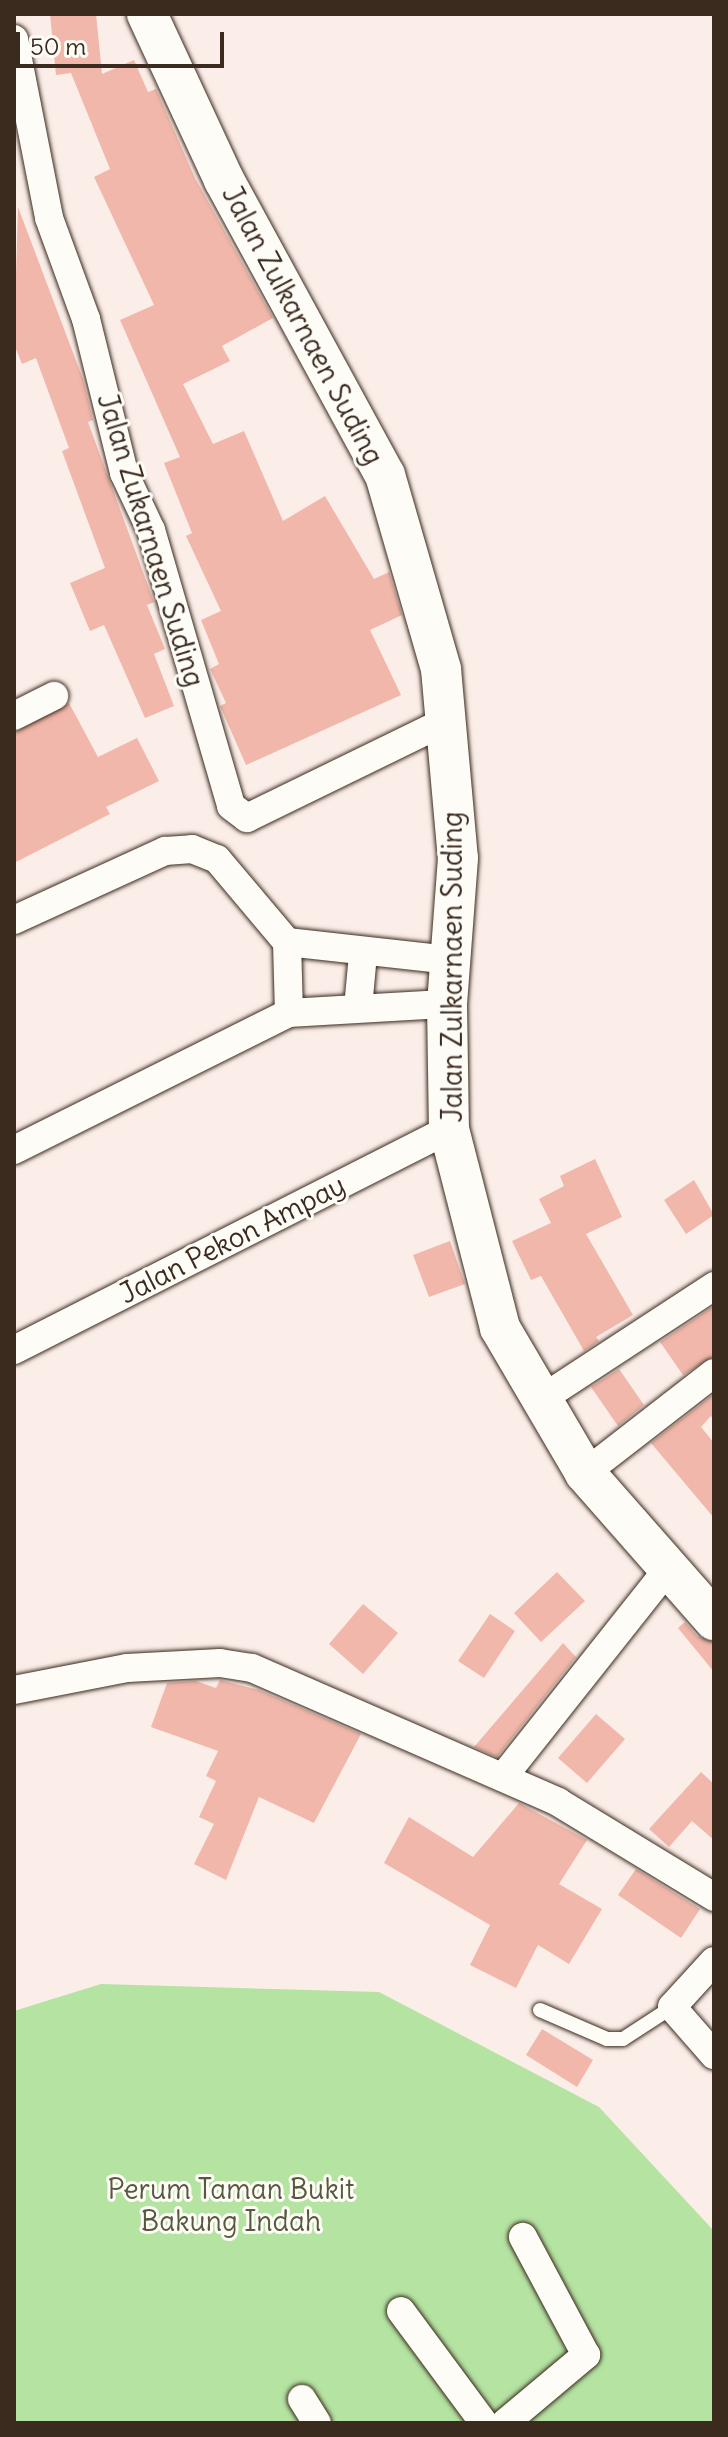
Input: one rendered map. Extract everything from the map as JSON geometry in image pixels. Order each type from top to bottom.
[{"type":"street","name":"Jalan Zulkarnaen Suding","points":[[147,14],[224,180],[385,475],[441,669],[458,858],[447,1004],[449,1129],[500,1328],[585,1473],[714,1620]]},
{"type":"street","name":"Jalan Zukarnaen Suding","points":[[14,39],[49,218],[86,319],[124,473],[151,530],[231,806],[247,818],[446,721]]},
{"type":"street","points":[[14,716],[54,696]]},
{"type":"street","points":[[14,920],[165,851],[192,849],[217,859],[287,942],[289,1013]]},
{"type":"street","points":[[287,942],[363,954],[451,960]]},
{"type":"street","points":[[358,1008],[363,954]]},
{"type":"street","points":[[14,1150],[289,1013],[447,1004]]},
{"type":"street","name":"Jalan Pekon Ampay","points":[[14,1350],[449,1129]]},
{"type":"street","points":[[540,1400],[714,1286]]},
{"type":"street","points":[[585,1473],[714,1373]]},
{"type":"street","points":[[503,1777],[667,1570]]},
{"type":"street","points":[[14,1690],[127,1668],[220,1663],[244,1667],[558,1802],[714,1897]]},
{"type":"street","points":[[714,1961],[672,2007],[714,2055]]},
{"type":"street","points":[[505,2423],[586,2355],[523,2237]]},
{"type":"street","points":[[401,2311],[484,2423]]},
{"type":"street","points":[[302,2399],[317,2423]]},
{"type":"lane","points":[[540,2010],[607,2039],[623,2039],[672,2007]]},
{"type":"green space","name":"Perum Taman Bukit Bakung Indah","points":[[101,1984],[379,1992],[599,2107],[714,2231],[713,2423],[14,2423],[14,2011]]},
{"type":"building","points":[[50,14],[96,14],[102,74],[134,60],[148,92],[156,89],[195,178],[273,318],[222,346],[230,361],[183,384],[213,444],[244,431],[283,521],[325,496],[374,579],[389,572],[402,615],[370,630],[401,695],[246,765],[220,706],[226,703],[210,669],[219,664],[201,620],[221,611],[186,536],[192,533],[164,463],[180,457],[120,320],[154,305],[94,177],[110,169],[71,73],[56,75]]},
{"type":"building","points":[[18,207],[83,379],[93,420],[88,422],[154,602],[147,605],[165,649],[154,654],[174,706],[145,718],[104,625],[90,631],[70,583],[105,568],[62,451],[69,448],[36,358],[22,364],[14,344]]},
{"type":"building","points":[[69,703],[98,757],[137,738],[159,781],[106,807],[110,814],[14,863],[14,733]]},
{"type":"building","points":[[595,1159],[622,1217],[586,1234],[633,1315],[596,1337],[599,1341],[584,1351],[541,1276],[531,1280],[512,1241],[551,1223],[539,1199],[564,1186],[560,1176]]},
{"type":"building","points":[[694,1180],[714,1215],[686,1234],[664,1200]]},
{"type":"building","points":[[450,1241],[465,1284],[429,1297],[413,1255]]},
{"type":"building","points":[[714,1306],[714,1356],[683,1375],[660,1342]]},
{"type":"building","points":[[619,1369],[644,1405],[618,1426],[591,1387]]},
{"type":"building","points":[[714,1394],[714,1420],[711,1416],[701,1427],[714,1443],[714,1518],[651,1443]]},
{"type":"building","points":[[557,1572],[585,1601],[541,1642],[514,1613]]},
{"type":"building","points":[[363,1604],[398,1633],[363,1674],[329,1644]]},
{"type":"building","points":[[490,1614],[515,1631],[484,1678],[458,1661]]},
{"type":"building","points":[[685,1622],[697,1636],[714,1642],[714,1672],[678,1628]]},
{"type":"building","points":[[563,1643],[576,1657],[497,1757],[474,1747]]},
{"type":"building","points":[[220,1680],[259,1690],[361,1734],[314,1823],[259,1797],[226,1880],[194,1864],[214,1824],[199,1817],[216,1781],[206,1776],[218,1751],[151,1727],[167,1683],[196,1681],[216,1688]]},
{"type":"building","points":[[596,1714],[625,1739],[587,1783],[558,1758]]},
{"type":"building","points":[[701,1772],[714,1784],[714,1840],[692,1821],[669,1847],[649,1829]]},
{"type":"building","points":[[519,1803],[587,1840],[559,1884],[602,1909],[569,1964],[538,1945],[516,1988],[470,1965],[490,1925],[384,1863],[409,1817],[473,1857]]},
{"type":"building","points":[[636,1869],[700,1909],[681,1938],[618,1895]]},
{"type":"building","points":[[542,2029],[593,2060],[577,2087],[526,2055]]}]
